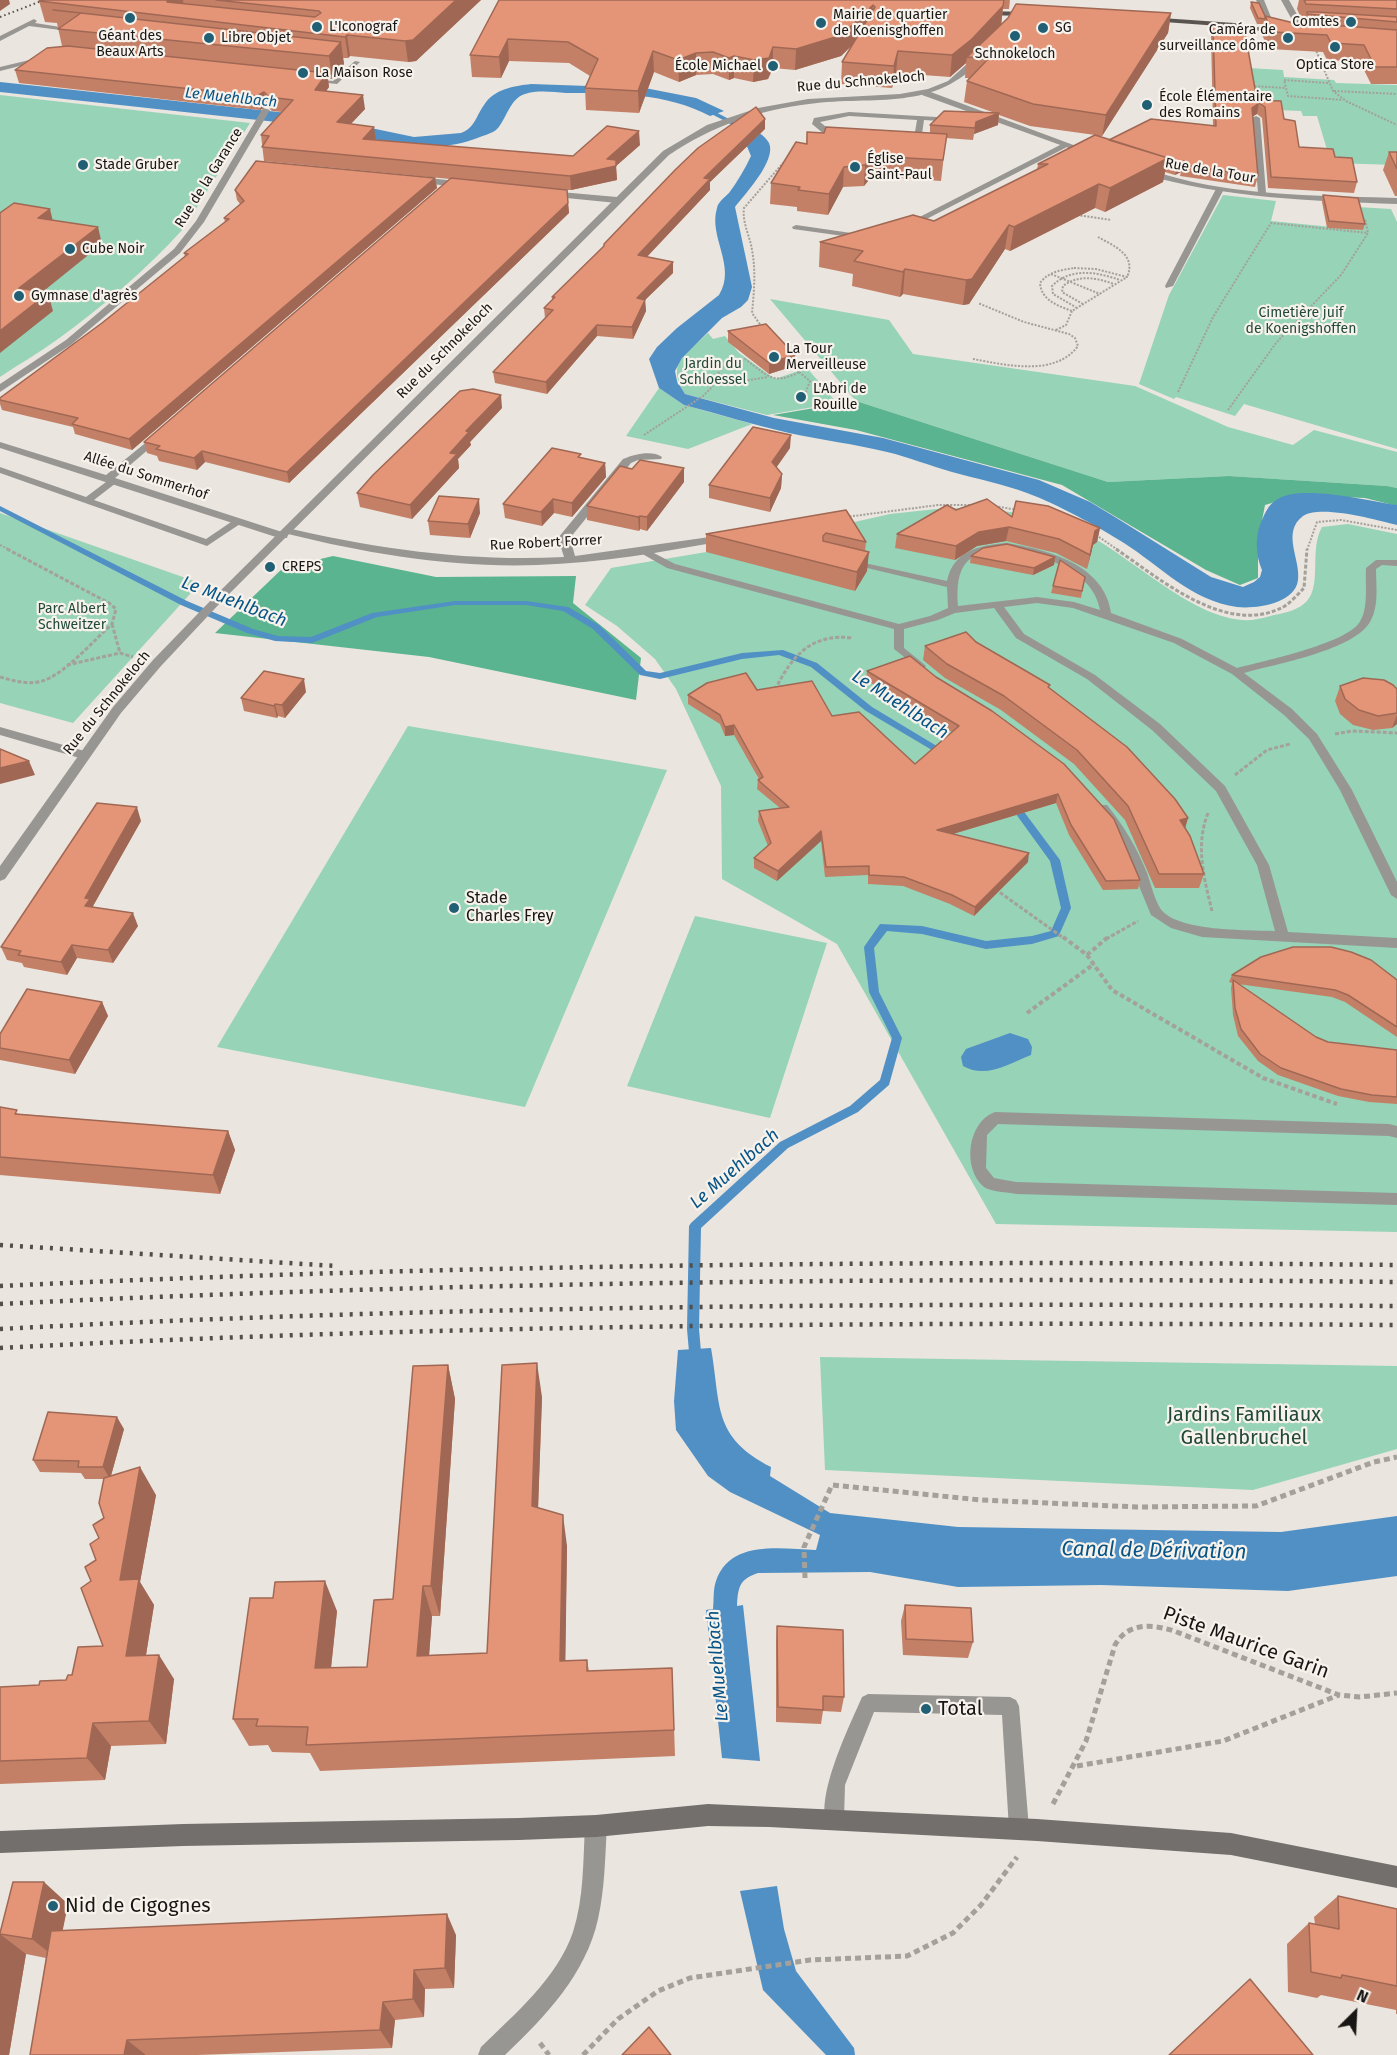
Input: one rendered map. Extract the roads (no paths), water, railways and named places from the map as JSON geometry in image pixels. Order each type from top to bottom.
[{"type":"main road","points":[[973,13],[1042,14]]},
{"type":"main road","points":[[1140,18],[1273,28],[1306,37]]},
{"type":"main road","points":[[1273,28],[1301,24]]},
{"type":"main road","points":[[0,1842],[183,1835],[596,1826],[708,1815],[1019,1829],[1232,1844],[1397,1877]]},
{"type":"street","points":[[1260,0],[1273,28]]},
{"type":"street","points":[[1285,0],[1301,24],[1306,37]]},
{"type":"street","points":[[1007,24],[1008,13]]},
{"type":"street","name":"Rue du Schnokeloch","points":[[0,876],[83,755],[139,683],[218,599],[617,200],[673,147],[722,122],[786,105],[827,99],[925,93],[948,84],[988,48]]},
{"type":"street","points":[[925,93],[1098,156]]},
{"type":"street","name":"Rue de la Garance","points":[[0,389],[69,342],[177,251],[200,222],[266,110]]},
{"type":"street","points":[[236,163],[248,164]]},
{"type":"street","name":"Rue de la Tour","points":[[1132,167],[1175,180],[1220,189],[1397,201]]},
{"type":"street","points":[[403,179],[474,186]]},
{"type":"street","points":[[437,195],[450,183]]},
{"type":"street","points":[[545,193],[617,200]]},
{"type":"street","points":[[110,480],[170,425]]},
{"type":"street","name":"Allée du Sommerhof","points":[[0,445],[238,522],[285,533]]},
{"type":"street","points":[[570,559],[564,538],[627,461],[637,457],[657,457]]},
{"type":"street","name":"Rue Robert Forrer","points":[[285,533],[357,547],[442,559],[511,562],[644,552],[737,535]]},
{"type":"street","points":[[0,731],[83,755]]},
{"type":"street","points":[[489,2055],[523,2021],[556,1982],[584,1933],[592,1890],[596,1826]]},
{"type":"lane","points":[[0,39],[45,16]]},
{"type":"lane","points":[[27,24],[86,31]]},
{"type":"lane","points":[[0,69],[49,57]]},
{"type":"lane","points":[[300,79],[335,83],[357,62],[345,61]]},
{"type":"lane","points":[[851,136],[827,132],[816,124],[817,120],[849,114],[963,120]]},
{"type":"lane","points":[[895,139],[917,141],[921,118]]},
{"type":"lane","points":[[1256,118],[1262,193]]},
{"type":"lane","points":[[974,121],[998,120]]},
{"type":"lane","points":[[898,230],[1067,145]]},
{"type":"lane","points":[[980,200],[989,194],[994,183]]},
{"type":"lane","points":[[1169,286],[1220,189]]},
{"type":"lane","points":[[796,227],[878,237]]},
{"type":"lane","points":[[0,470],[207,543],[238,522]]},
{"type":"lane","points":[[87,501],[110,480]]},
{"type":"lane","points":[[953,610],[951,585],[958,565],[971,553],[988,547],[1007,546],[1027,550],[1066,564],[1095,584],[1104,598],[1106,615]]},
{"type":"lane","points":[[644,552],[670,566],[899,627],[934,618],[953,610],[1037,600],[1074,605],[1179,641],[1236,672],[1288,712],[1313,737],[1346,790],[1397,895]]},
{"type":"lane","points":[[839,559],[951,585]]},
{"type":"lane","points":[[1236,672],[1342,640],[1362,628],[1369,614],[1371,568],[1380,562],[1397,563]]},
{"type":"lane","points":[[996,605],[1020,636],[1091,677],[1156,727],[1221,789],[1263,864],[1283,937]]},
{"type":"lane","points":[[899,627],[899,649],[932,675]]},
{"type":"lane","points":[[1097,801],[1119,825],[1143,878],[1155,912],[1176,925],[1216,933],[1397,943]]},
{"type":"lane","points":[[1397,1132],[995,1118],[978,1134],[979,1170],[990,1183],[1016,1188],[1397,1199]]},
{"type":"lane","points":[[834,1819],[836,1785],[868,1703],[1010,1707],[1019,1829]]},
{"type":"water","points":[[0,82],[343,119],[342,122],[414,137],[466,131],[493,95],[511,87],[531,84],[645,88],[696,98],[724,111],[710,116],[676,103],[640,96],[535,92],[520,96],[497,129],[491,133],[462,143],[425,146],[387,142],[332,128],[0,92]]},
{"type":"water","points":[[747,125],[765,138],[770,150],[759,176],[735,207],[752,287],[748,300],[722,318],[682,358],[675,371],[677,381],[685,394],[774,418],[883,438],[1039,480],[1090,502],[1211,577],[1243,587],[1260,577],[1262,570],[1257,553],[1258,530],[1267,510],[1278,499],[1302,493],[1318,493],[1397,505],[1397,525],[1335,512],[1311,513],[1303,516],[1293,530],[1298,580],[1290,595],[1264,606],[1237,607],[1205,598],[1113,536],[1064,509],[1027,493],[895,454],[763,427],[684,405],[659,388],[649,359],[657,347],[677,328],[719,295],[724,284],[724,262],[715,219],[719,204],[744,171],[751,156],[746,144]]},
{"type":"water","points":[[1010,1033],[1028,1039],[1032,1047],[1031,1055],[989,1071],[972,1070],[963,1066],[961,1057],[966,1049]]},
{"type":"water","name":"Canal de Dérivation","points":[[711,1348],[723,1418],[738,1444],[752,1456],[771,1467],[770,1476],[830,1513],[958,1527],[1281,1532],[1397,1516],[1397,1576],[1288,1591],[1101,1585],[958,1587],[870,1572],[758,1573],[743,1581],[738,1594],[737,1606],[743,1605],[760,1761],[722,1758],[706,1610],[713,1609],[716,1581],[723,1568],[733,1558],[745,1552],[773,1548],[816,1550],[820,1535],[730,1492],[708,1476],[676,1430],[674,1401],[678,1350]]},
{"type":"water","points":[[777,1886],[784,1929],[796,1971],[854,2048],[855,2055],[826,2055],[763,1990],[740,1891]]},
{"type":"waterway","name":"Le Muehlbach","points":[[704,108],[746,130]]},
{"type":"waterway","name":"Le Muehlbach","points":[[0,508],[184,603],[250,631],[278,639],[312,640],[375,615],[455,603],[526,603],[565,609],[596,627],[643,673],[660,676],[742,656],[780,652],[814,665],[869,709],[945,754]]},
{"type":"waterway","name":"Le Muehlbach","points":[[696,1363],[693,1329],[695,1226],[784,1145],[854,1109],[885,1082],[897,1038],[874,992],[869,947],[884,927],[922,930],[986,945],[1032,940],[1055,933],[1066,908],[1055,860],[1013,803]]},
{"type":"railway","points":[[0,17],[44,0]]},
{"type":"railway","points":[[0,1245],[336,1266]]},
{"type":"railway","points":[[0,1286],[349,1273],[698,1265],[1048,1263],[1397,1265]]},
{"type":"railway","points":[[0,1304],[349,1290],[698,1283],[1048,1280],[1397,1282]]},
{"type":"railway","points":[[0,1329],[349,1314],[698,1307],[1397,1306]]},
{"type":"railway","points":[[0,1348],[349,1333],[698,1326],[1397,1325]]},
{"type":"place","name":"Géant des Beaux Arts","points":[[130,18]]},
{"type":"place","name":"Comtes","points":[[1351,22]]},
{"type":"place","name":"Mairie de quartier de Koenisghoffen","points":[[821,23]]},
{"type":"place","name":"L'Iconograf","points":[[317,27]]},
{"type":"place","name":"SG","points":[[1043,28]]},
{"type":"place","name":"Schnokeloch","points":[[1015,36]]},
{"type":"place","name":"Libre Objet","points":[[209,38]]},
{"type":"place","name":"Caméra de surveillance dôme","points":[[1288,38]]},
{"type":"place","name":"Optica Store","points":[[1335,47]]},
{"type":"place","name":"École Michael","points":[[773,66]]},
{"type":"place","name":"La Maison Rose","points":[[303,73]]},
{"type":"place","name":"École Élémentaire des Romains","points":[[1147,105]]},
{"type":"place","name":"Stade Gruber","points":[[83,165]]},
{"type":"place","name":"Église Saint-Paul","points":[[855,167]]},
{"type":"place","name":"Cube Noir","points":[[70,249]]},
{"type":"place","name":"Gymnase d'agrès","points":[[19,296]]},
{"type":"place","name":"La Tour Merveilleuse","points":[[774,357]]},
{"type":"place","name":"L'Abri de Rouille","points":[[801,397]]},
{"type":"place","name":"CREPS","points":[[270,567]]},
{"type":"place","name":"Stade Charles Frey","points":[[454,908]]},
{"type":"place","name":"Total","points":[[926,1709]]},
{"type":"place","name":"Nid de Cigognes","points":[[53,1906]]},
{"type":"park label","name":"Cimetière juif de Koenigshoffen","points":[[1301,322]]},
{"type":"park label","name":"Jardin du Schloessel","points":[[713,372]]},
{"type":"park label","name":"Parc Albert Schweitzer","points":[[72,618]]},
{"type":"park label","name":"Jardins Familiaux Gallenbruchel","points":[[1244,1426]]}]
